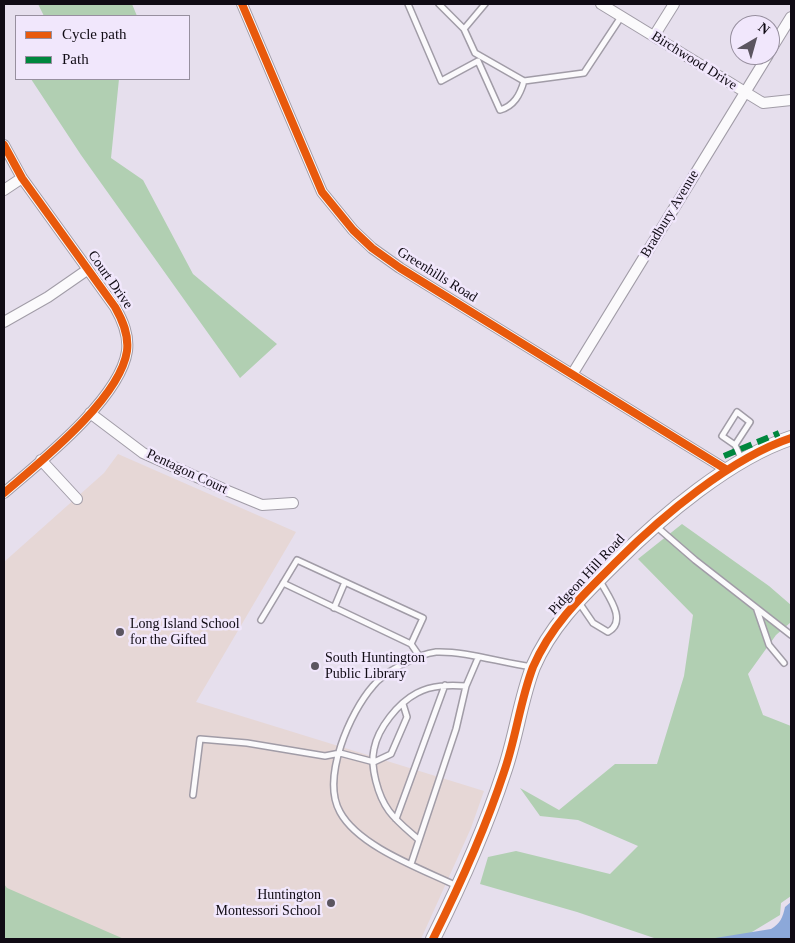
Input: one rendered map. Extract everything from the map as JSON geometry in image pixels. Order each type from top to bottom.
[{"type":"street","name":"Greenhills Road","points":[[242,4],[308,165],[322,192],[353,230],[372,248],[400,268],[573,373],[727,470]]},
{"type":"street","name":"Birchwood Drive","points":[[601,4],[744,93],[764,103],[791,100]]},
{"type":"street","points":[[654,36],[674,4]]},
{"type":"street","points":[[780,35],[791,17]]},
{"type":"street","name":"Bradbury Avenue","points":[[573,373],[762,65]]},
{"type":"street","name":"Court Drive","points":[[4,145],[22,178],[115,307],[127,335],[127,351],[120,370],[90,414],[4,492]]},
{"type":"street","points":[[4,190],[22,178]]},
{"type":"street","points":[[4,322],[48,297],[87,270]]},
{"type":"street","name":"Pentagon Court","points":[[90,414],[143,453],[228,491],[262,505],[293,503]]},
{"type":"street","name":"Pidgeon Hill Road","points":[[433,939],[459,887],[505,771],[533,668],[557,623],[598,579],[654,525],[727,470],[776,443],[791,438]]},
{"type":"street","points":[[41,460],[77,499]]},
{"type":"lane","points":[[408,4],[441,81],[478,61],[500,110],[507,108],[521,95],[524,81]]},
{"type":"lane","points":[[439,4],[464,29],[475,53],[524,81],[584,73],[622,16]]},
{"type":"lane","points":[[464,29],[485,4]]},
{"type":"lane","points":[[735,445],[750,422],[737,412],[722,436],[735,445],[742,461]]},
{"type":"lane","points":[[654,525],[695,560],[791,634]]},
{"type":"lane","points":[[261,620],[297,560],[423,618],[411,644]]},
{"type":"lane","points":[[578,600],[593,623],[608,632],[614,629],[618,621],[615,608],[598,579]]},
{"type":"lane","points":[[334,608],[345,582]]},
{"type":"lane","points":[[283,583],[411,644],[420,657]]},
{"type":"lane","points":[[756,607],[769,645],[784,663]]},
{"type":"lane","points":[[459,887],[373,844],[354,828],[340,811],[333,785],[340,753],[360,703],[374,684],[396,668],[420,657],[434,652],[533,668]]},
{"type":"lane","points":[[411,864],[456,729],[466,686],[478,658]]},
{"type":"lane","points":[[419,840],[388,811],[379,791],[374,762],[374,749],[385,724],[394,711],[416,693],[445,685],[466,686]]},
{"type":"lane","points":[[396,819],[445,685]]},
{"type":"lane","points":[[193,795],[200,739],[247,743],[325,756],[340,753],[374,762],[390,754],[407,717],[403,704]]},
{"type":"shaded area","name":"Long Island School for the Gifted","points":[[118,454],[296,532],[196,702],[484,791],[471,828],[421,939],[61,939],[4,913],[4,562],[104,473]]},
{"type":"green space","points":[[38,4],[132,4],[137,15],[44,15]]},
{"type":"green space","points":[[32,80],[119,80],[111,158],[143,180],[193,274],[277,344],[240,378],[81,155]]},
{"type":"green space","points":[[682,524],[769,586],[791,605],[791,622],[776,635],[748,674],[763,715],[791,726],[791,896],[781,903],[780,915],[747,935],[718,939],[657,939],[577,912],[480,884],[488,857],[516,851],[610,874],[638,846],[578,820],[540,816],[520,788],[559,810],[615,764],[657,764],[684,676],[693,615],[638,559]]},
{"type":"green space","points":[[4,884],[7,888],[124,939],[4,939]]},
{"type":"water","points":[[791,902],[791,939],[709,939],[771,929],[779,922],[785,907]]},
{"type":"marked path","points":[[724,456],[779,433]]},
{"type":"cycle path","points":[[242,4],[322,192],[353,230],[372,248],[400,268],[727,470]]},
{"type":"cycle path","points":[[4,145],[22,178],[115,307],[125,328],[127,339],[127,351],[121,370],[110,389],[94,409],[57,447],[4,493]]},
{"type":"cycle path","points":[[433,939],[472,857],[497,794],[533,667],[559,623],[581,597],[617,561],[698,490],[745,459],[791,438]]},
{"type":"place","name":"Long Island School for the Gifted","points":[[120,632]]},
{"type":"place","name":"South Huntington Public Library","points":[[315,666]]},
{"type":"place","name":"Huntington Montessori School","points":[[331,903]]}]
